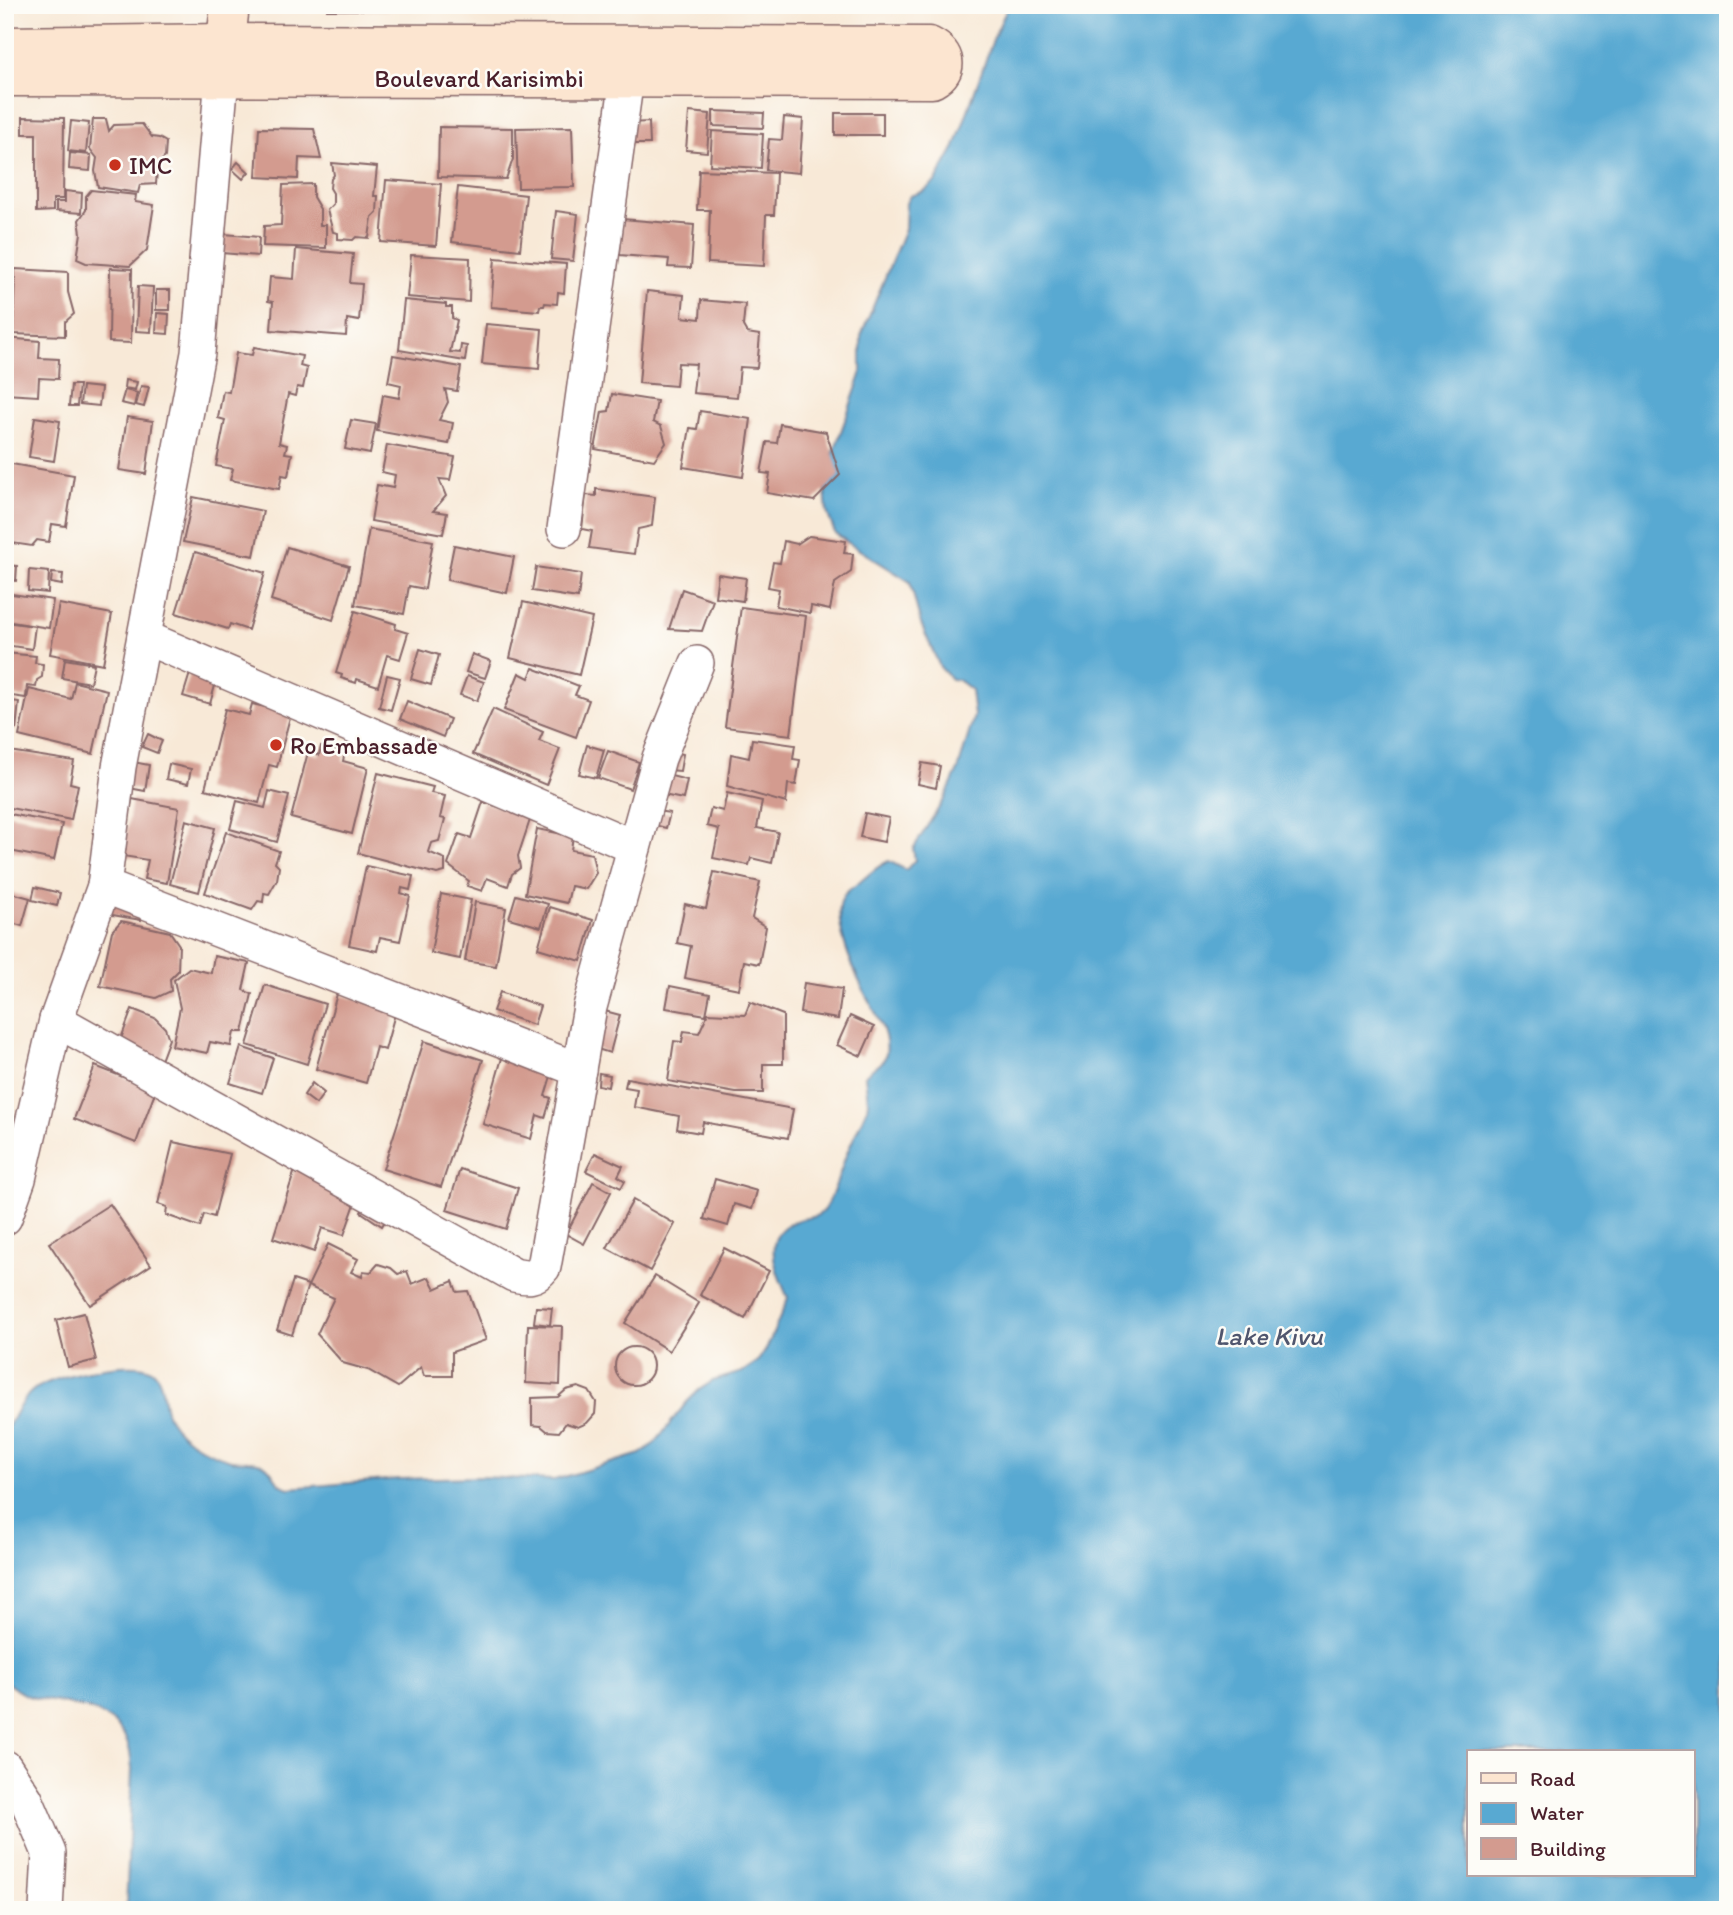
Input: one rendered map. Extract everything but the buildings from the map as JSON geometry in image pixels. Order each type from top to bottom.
[{"type":"street","points":[[5,1217],[19,1179],[56,1020],[104,886],[119,767],[198,352],[230,5]]},
{"type":"street","points":[[5,46],[224,60]]},
{"type":"street","name":"Boulevard Karisimbi","points":[[5,77],[224,60],[929,46],[937,50],[944,64],[942,71],[932,79],[627,78],[224,60]]},
{"type":"street","points":[[564,529],[627,78]]},
{"type":"street","points":[[144,638],[634,847]]},
{"type":"street","points":[[56,1020],[514,1275],[527,1278],[537,1275],[544,1267],[590,1007],[659,758],[698,663]]},
{"type":"street","points":[[104,886],[579,1069]]},
{"type":"street","points":[[5,1767],[26,1799],[49,1853],[46,1910]]},
{"type":"water","name":"Lake Kivu","points":[[1002,5],[1728,5],[1728,1910],[126,1910],[132,1769],[130,1750],[123,1733],[101,1714],[28,1696],[5,1681],[5,1432],[31,1392],[54,1380],[91,1370],[143,1367],[157,1376],[167,1414],[182,1434],[205,1450],[231,1460],[263,1464],[280,1484],[289,1488],[399,1479],[479,1477],[554,1480],[640,1454],[655,1443],[699,1390],[713,1381],[742,1372],[757,1362],[767,1348],[788,1298],[775,1263],[775,1241],[779,1232],[788,1224],[823,1211],[867,1108],[865,1076],[883,1061],[886,1054],[883,1029],[849,957],[841,930],[840,906],[850,889],[885,863],[889,861],[906,870],[915,860],[913,849],[945,798],[958,770],[974,716],[971,690],[958,680],[951,679],[940,667],[921,624],[910,582],[835,533],[827,512],[824,480],[861,375],[861,336],[905,229],[906,203],[910,196],[924,191],[936,181],[955,147],[994,37],[1006,11]]},
{"type":"place","name":"IMC","points":[[115,165]]},
{"type":"place","name":"Ro Embassade","points":[[276,745]]}]
